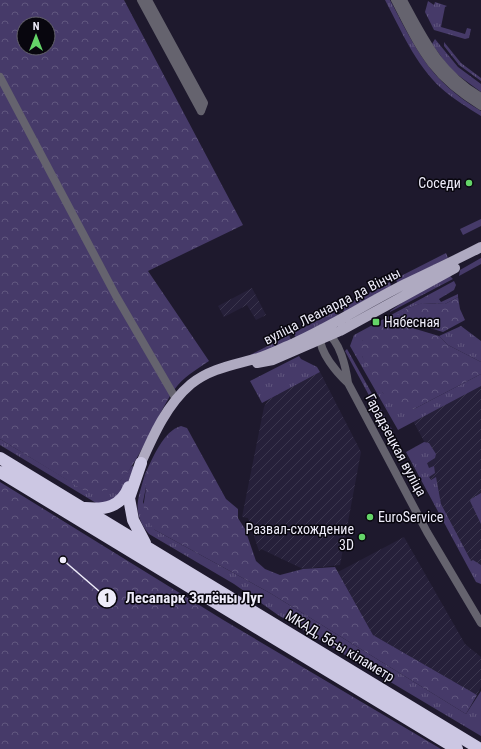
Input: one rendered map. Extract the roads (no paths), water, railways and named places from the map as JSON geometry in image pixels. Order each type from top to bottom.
[{"type":"highway","points":[[0,458],[57,499]]},
{"type":"highway","points":[[83,508],[105,509],[111,508],[120,502],[126,495],[137,468],[141,463]]},
{"type":"highway","points":[[141,463],[129,498],[133,520],[147,546]]},
{"type":"highway","points":[[0,472],[57,499]]},
{"type":"highway","name":"МКАД, 56-ы кіламетр","points":[[57,499],[83,508],[480,749]]},
{"type":"highway","name":"МКАД, 56-ы кіламетр","points":[[57,499],[457,749]]},
{"type":"main road","name":"вуліца Леанарда да Вінчы","points":[[228,365],[266,355],[320,330],[404,285],[481,247]]},
{"type":"main road","name":"вуліца Леанарда да Вінчы","points":[[228,365],[273,360],[320,341],[481,254]]},
{"type":"main road","points":[[141,463],[154,435],[176,399],[186,388],[202,376],[228,365]]},
{"type":"street","points":[[141,0],[203,107],[148,0]]},
{"type":"street","points":[[395,0],[420,48],[434,68],[449,84],[481,106]]},
{"type":"street","points":[[403,0],[427,44],[440,63],[454,79],[481,97]]},
{"type":"street","points":[[0,77],[116,296],[176,399]]},
{"type":"street","points":[[320,330],[331,336]]},
{"type":"street","name":"Гарадзецкая вуліца","points":[[320,330],[320,341],[334,370],[348,383],[427,532],[465,599],[481,623]]},
{"type":"street","name":"Гарадзецкая вуліца","points":[[331,336],[346,364],[348,383]]},
{"type":"place","name":"Соседи","points":[[469,183]]},
{"type":"place","name":"Нябесная","points":[[376,322]]},
{"type":"place","name":"EuroService","points":[[370,517]]},
{"type":"place","name":"Развал-схождение 3D","points":[[362,537]]},
{"type":"place","name":"Лесапарк Зялёны Луг","points":[[63,560]]}]
